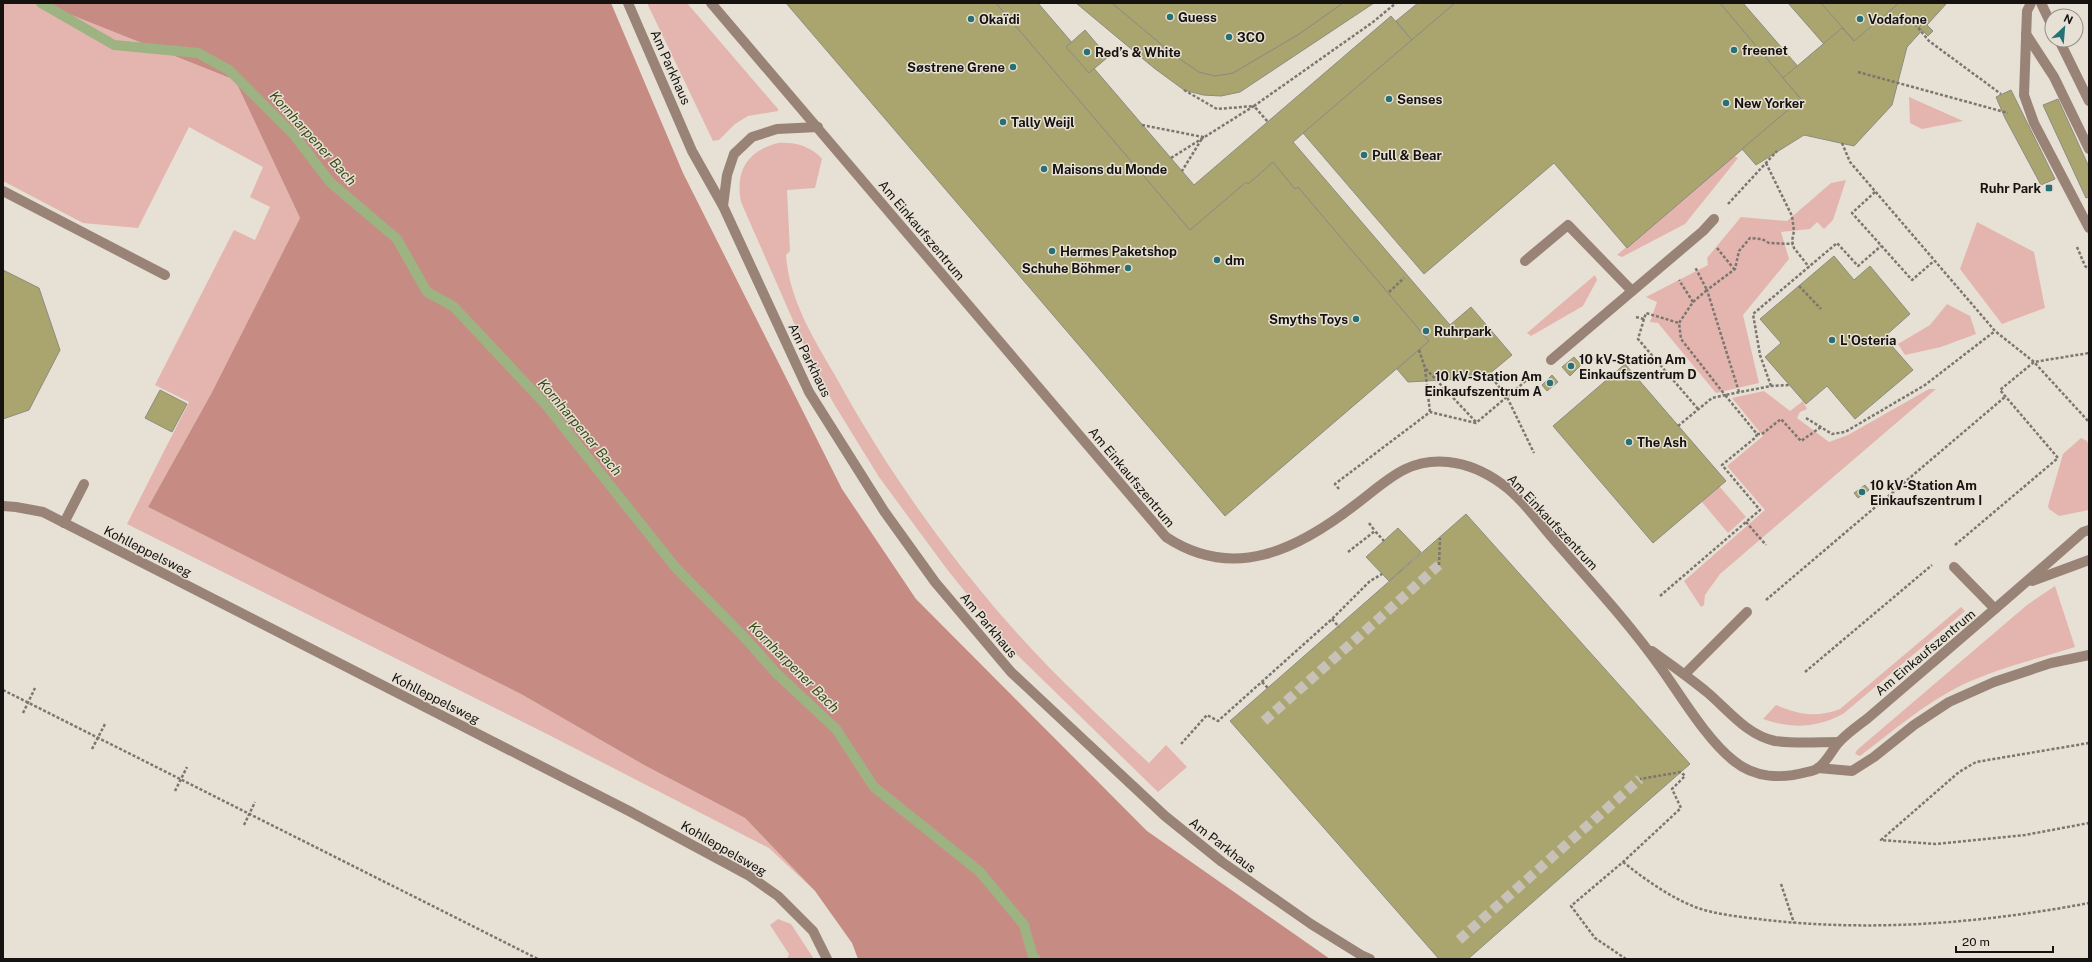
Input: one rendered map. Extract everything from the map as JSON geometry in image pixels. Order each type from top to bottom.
[{"type":"street","name":"Am Parkhaus","points":[[628,3],[692,152],[723,206],[809,392],[884,511],[935,582],[1011,672],[1165,816],[1222,862],[1299,916],[1362,957],[1370,959]]},
{"type":"street","name":"Am Einkaufszentrum","points":[[711,3],[1159,529],[1173,542],[1195,552],[1222,559],[1266,556],[1287,548],[1326,525],[1354,506],[1396,472],[1422,462],[1450,462],[1478,469],[1505,485],[1645,646],[1702,725],[1734,762],[1756,773],[1770,776],[1789,777],[1818,768],[1839,742],[1995,610],[2082,532],[2089,530]]},
{"type":"street","points":[[2031,3],[2027,11],[2024,95],[2034,123],[2089,228]]},
{"type":"street","points":[[2026,34],[2054,77],[2089,149]]},
{"type":"street","points":[[2063,48],[2089,101]]},
{"type":"street","points":[[723,206],[727,175],[734,154],[752,137],[777,128],[818,127]]},
{"type":"street","points":[[3,191],[165,274]]},
{"type":"street","points":[[1551,360],[1714,219]]},
{"type":"street","points":[[1525,261],[1568,225],[1632,291]]},
{"type":"street","points":[[64,523],[84,484]]},
{"type":"street","name":"Kohlleppelsweg","points":[[3,506],[43,512],[629,811],[748,875],[778,896],[813,931],[826,959]]},
{"type":"street","name":"Am Einkaufszentrum","points":[[2026,583],[2089,560]]},
{"type":"street","points":[[1954,567],[1995,610]]},
{"type":"street","points":[[1684,674],[1747,612]]},
{"type":"street","name":"Am Einkaufszentrum","points":[[1645,646],[1684,674],[1723,706],[1736,720],[1758,735],[1774,740],[1798,742],[1839,742]]},
{"type":"street","points":[[1818,768],[1852,771],[1874,757],[1914,725],[1949,702],[1994,682],[2051,663],[2089,656]]},
{"type":"path","points":[[1171,158],[1254,106],[1373,22],[1396,3]]},
{"type":"path","points":[[1915,24],[1929,41],[2002,94],[2006,100]]},
{"type":"path","points":[[1858,72],[2002,112],[2012,113],[2009,107]]},
{"type":"path","points":[[1184,90],[1217,109],[1254,106]]},
{"type":"path","points":[[1254,106],[1268,122]]},
{"type":"path","points":[[1142,125],[1203,138]]},
{"type":"path","points":[[1182,171],[1203,138]]},
{"type":"path","points":[[1842,143],[1850,162],[1995,331],[2034,362],[2089,422]]},
{"type":"path","points":[[1714,219],[1777,151]]},
{"type":"path","points":[[1766,163],[1792,216],[1793,244],[1809,267]]},
{"type":"path","points":[[1875,192],[1852,213],[1912,280],[1934,260]]},
{"type":"path","points":[[1757,434],[1681,339],[1679,323],[1693,302],[1735,269],[1739,252],[1750,238],[1762,239],[1769,243],[1793,244]]},
{"type":"path","points":[[1771,386],[1760,355],[1752,314],[1837,243],[1858,266],[1881,246]]},
{"type":"path","points":[[1716,247],[1735,269]]},
{"type":"path","points":[[1668,260],[1693,302]]},
{"type":"path","points":[[1389,292],[1404,278]]},
{"type":"path","points":[[1799,286],[1821,309]]},
{"type":"path","points":[[1707,290],[1739,392]]},
{"type":"path","points":[[1618,302],[1631,316],[1644,319]]},
{"type":"path","points":[[1679,323],[1646,313],[1638,339],[1698,409]]},
{"type":"path","points":[[1806,418],[1832,434],[1845,432],[1925,384],[1995,331]]},
{"type":"path","points":[[1419,350],[1425,368],[1430,412]]},
{"type":"path","points":[[1954,546],[2058,458],[2000,390],[2034,362],[2089,353]]},
{"type":"path","points":[[1476,423],[1551,360]]},
{"type":"path","points":[[1425,368],[1476,423]]},
{"type":"path","points":[[1488,374],[1507,397],[1534,453]]},
{"type":"path","points":[[1678,426],[1712,398],[1771,386],[1790,385]]},
{"type":"path","points":[[1761,605],[2006,396]]},
{"type":"path","points":[[1430,412],[1476,423]]},
{"type":"path","points":[[1335,484],[1430,412]]},
{"type":"path","points":[[1757,434],[1762,434],[1781,418],[1801,441],[1821,427]]},
{"type":"path","points":[[1660,596],[1760,510],[1722,465],[1756,437],[1757,434]]},
{"type":"path","points":[[1746,522],[1766,545]]},
{"type":"path","points":[[1348,552],[1376,531],[1384,541]]},
{"type":"path","points":[[1439,565],[1440,538]]},
{"type":"path","points":[[1805,672],[1936,561]]},
{"type":"path","points":[[1181,744],[1207,716],[1218,721],[1332,619],[1370,581],[1382,574]]},
{"type":"path","points":[[1332,619],[1339,627]]},
{"type":"path","points":[[1262,682],[1269,689]]},
{"type":"path","points":[[22,713],[35,688]]},
{"type":"path","points":[[3,690],[538,959]]},
{"type":"path","points":[[92,749],[104,724]]},
{"type":"path","points":[[2089,743],[1976,762],[1959,772],[1881,840],[1935,844],[2025,835],[2089,822]]},
{"type":"path","points":[[175,791],[187,767]]},
{"type":"path","points":[[1626,959],[1595,938],[1571,906],[1623,862],[1681,808],[1672,789],[1685,776],[1681,772],[1640,779]]},
{"type":"path","points":[[244,825],[255,802]]},
{"type":"path","points":[[1623,862],[1667,894],[1696,907],[1728,915],[1794,923],[1867,926],[1968,920],[2089,903]]},
{"type":"path","points":[[1781,884],[1794,923]]},
{"type":"shaded area","points":[[3,3],[41,3],[235,80],[300,218],[211,394],[148,507],[521,694],[644,765],[745,818],[815,891],[769,848],[547,734],[127,524],[189,402],[155,385],[234,230],[255,240],[270,207],[250,197],[263,167],[189,127],[138,228],[83,223],[3,181]]},
{"type":"shaded area","points":[[41,3],[611,3],[683,173],[842,489],[916,599],[1147,831],[1330,959],[858,959],[852,943],[815,891],[745,818],[644,765],[521,694],[148,507],[211,394],[300,218],[235,80]]},
{"type":"shaded area","points":[[647,3],[687,3],[778,109],[778,111],[748,116],[735,124],[719,140],[713,141]]},
{"type":"shaded area","points":[[1909,97],[1963,121],[1922,129],[1910,123]]},
{"type":"shaded area","points":[[778,143],[796,144],[808,148],[822,159],[815,188],[787,190],[790,251],[786,255],[788,272],[797,303],[811,334],[855,410],[894,474],[938,536],[961,566],[1025,642],[1077,695],[1149,763],[1166,745],[1187,767],[1158,792],[1011,649],[946,568],[879,477],[834,404],[813,366],[741,202],[740,181],[746,164],[758,151]]},
{"type":"shaded area","points":[[1734,156],[1738,158],[1685,224],[1622,257],[1617,255]]},
{"type":"shaded area","points":[[1846,180],[1833,220],[1824,229],[1817,222],[1810,229],[1781,232],[1789,259],[1743,315],[1759,383],[1716,393],[1658,323],[1650,322],[1657,302],[1646,297],[1708,265],[1707,258],[1741,217],[1787,221],[1831,183]]},
{"type":"shaded area","points":[[1977,222],[2034,252],[2045,308],[2002,324],[1960,269]]},
{"type":"shaded area","points":[[1595,275],[1597,280],[1583,306],[1531,336],[1527,333]]},
{"type":"shaded area","points":[[1947,304],[1970,316],[1976,334],[1941,347],[1905,355],[1898,344],[1930,325]]},
{"type":"shaded area","points":[[1929,389],[1936,389],[1720,574],[1705,595],[1704,605],[1701,607],[1684,581],[1765,510],[1727,466],[1763,436],[1732,398],[1764,391],[1790,411],[1803,401],[1807,409],[1800,412],[1797,418],[1829,442],[1848,435]]},
{"type":"shaded area","points":[[2081,438],[2087,441],[2089,447],[2089,510],[2059,516],[2049,509],[2048,506],[2063,454]]},
{"type":"shaded area","points":[[1719,486],[1746,517],[1728,533],[1702,502]]},
{"type":"shaded area","points":[[2055,586],[2075,647],[2004,669],[1962,685],[1948,692],[1922,709],[1860,756],[1855,754],[1857,750],[2027,605]]},
{"type":"shaded area","points":[[1961,607],[1965,611],[1843,714],[1823,722],[1803,726],[1793,726],[1763,719],[1776,705],[1792,711],[1808,714],[1823,714],[1840,709]]},
{"type":"shaded area","points":[[778,919],[791,924],[814,959],[787,959],[789,954],[770,925]]},
{"type":"building","points":[[786,3],[996,3],[1190,230],[1246,182],[1248,184],[1273,162],[1295,189],[1298,187],[1429,341],[1225,516]]},
{"type":"building","points":[[996,3],[1038,3],[1194,185],[1391,16],[1412,40],[1293,142],[1450,325],[1471,307],[1512,355],[1488,375],[1478,378],[1408,382],[1397,369],[1429,341],[1298,187],[1295,189],[1273,162],[1248,184],[1246,182],[1190,230]]},
{"type":"building","points":[[1076,3],[1112,3],[1174,55],[1199,72],[1215,76],[1233,73],[1299,34],[1343,3],[1374,3],[1240,92],[1221,96],[1203,95],[1184,90],[1154,68]]},
{"type":"building","points":[[1112,3],[1343,3],[1299,34],[1233,73],[1215,76],[1199,72],[1174,55]]},
{"type":"building","points":[[1418,3],[1455,3],[1412,40],[1396,21]]},
{"type":"building","points":[[1455,3],[1720,3],[1801,99],[1627,248],[1554,163],[1424,274],[1303,133]]},
{"type":"building","points":[[1720,3],[1743,3],[1827,100],[1757,161],[1745,147],[1801,99]]},
{"type":"building","points":[[1788,3],[1825,3],[1856,39],[1899,3],[1936,3],[1850,74]]},
{"type":"building","points":[[1821,3],[1905,3],[1857,44]]},
{"type":"building","points":[[1899,3],[1947,3],[1907,47],[1892,105],[1854,146],[1804,135],[1756,165],[1742,149],[1801,99],[1783,78],[1842,28],[1854,41]]},
{"type":"building","points":[[1924,22],[1933,31],[1928,36],[1919,27]]},
{"type":"building","name":"Red’s & White","points":[[1085,30],[1108,57],[1089,73],[1066,47]]},
{"type":"building","points":[[2011,90],[2055,179],[2041,185],[2005,118],[1996,97]]},
{"type":"building","points":[[2058,99],[2089,167],[2089,197],[2086,198],[2043,105]]},
{"type":"building","name":"L'Osteria","points":[[1834,256],[1854,280],[1870,266],[1910,314],[1884,337],[1913,370],[1855,419],[1827,386],[1806,404],[1765,357],[1781,343],[1760,319]]},
{"type":"building","points":[[3,270],[39,288],[60,350],[29,410],[3,419]]},
{"type":"building","name":"10 kV-Station Am Einkaufszentrum D","points":[[1574,357],[1581,365],[1570,376],[1562,367]]},
{"type":"building","name":"The Ash","points":[[1625,364],[1726,481],[1653,543],[1553,426]]},
{"type":"building","name":"10 kV-Station Am Einkaufszentrum A","points":[[1552,375],[1558,382],[1547,391],[1542,385]]},
{"type":"building","points":[[160,390],[187,404],[172,432],[145,418]]},
{"type":"building","name":"10 kV-Station Am Einkaufszentrum I","points":[[1865,485],[1869,490],[1858,498],[1854,493]]},
{"type":"building","points":[[1466,514],[1690,764],[1468,959],[1439,959],[1230,721]]},
{"type":"building","points":[[1398,528],[1421,552],[1389,581],[1366,557]]},
{"type":"waterway","name":"Kornharpener Bach","points":[[41,3],[114,45],[198,53],[229,70],[294,135],[330,182],[397,239],[427,292],[453,306],[546,405],[676,568],[746,639],[776,673],[836,729],[874,787],[980,872],[1024,925],[1033,957],[1036,959]]},
{"type":"tunnel","points":[[1264,721],[1439,565]]},
{"type":"tunnel","points":[[1459,940],[1640,779]]},
{"type":"place","name":"Guess","points":[[1170,17]]},
{"type":"place","name":"Okaïdi","points":[[971,19]]},
{"type":"place","name":"Vodafone","points":[[1860,19]]},
{"type":"place","name":"3CO","points":[[1229,37]]},
{"type":"place","name":"freenet","points":[[1734,50]]},
{"type":"place","name":"Red’s & White","points":[[1087,52]]},
{"type":"place","name":"Søstrene Grene","points":[[1013,67]]},
{"type":"place","name":"Senses","points":[[1389,99]]},
{"type":"place","name":"New Yorker","points":[[1726,103]]},
{"type":"place","name":"Tally Weijl","points":[[1003,122]]},
{"type":"place","name":"Pull & Bear","points":[[1364,155]]},
{"type":"place","name":"Maisons du Monde","points":[[1044,169]]},
{"type":"place","name":"Ruhr Park","points":[[2049,188]]},
{"type":"place","name":"Hermes Paketshop","points":[[1052,251]]},
{"type":"place","name":"dm","points":[[1217,260]]},
{"type":"place","name":"Schuhe Böhmer","points":[[1128,268]]},
{"type":"place","name":"Smyths Toys","points":[[1356,319]]},
{"type":"place","name":"Ruhrpark","points":[[1426,331]]},
{"type":"place","name":"L'Osteria","points":[[1832,340]]},
{"type":"place","name":"10 kV-Station Am Einkaufszentrum D","points":[[1571,366]]},
{"type":"place","name":"10 kV-Station Am Einkaufszentrum A","points":[[1550,383]]},
{"type":"place","name":"The Ash","points":[[1629,442]]},
{"type":"place","name":"10 kV-Station Am Einkaufszentrum I","points":[[1862,492]]}]
